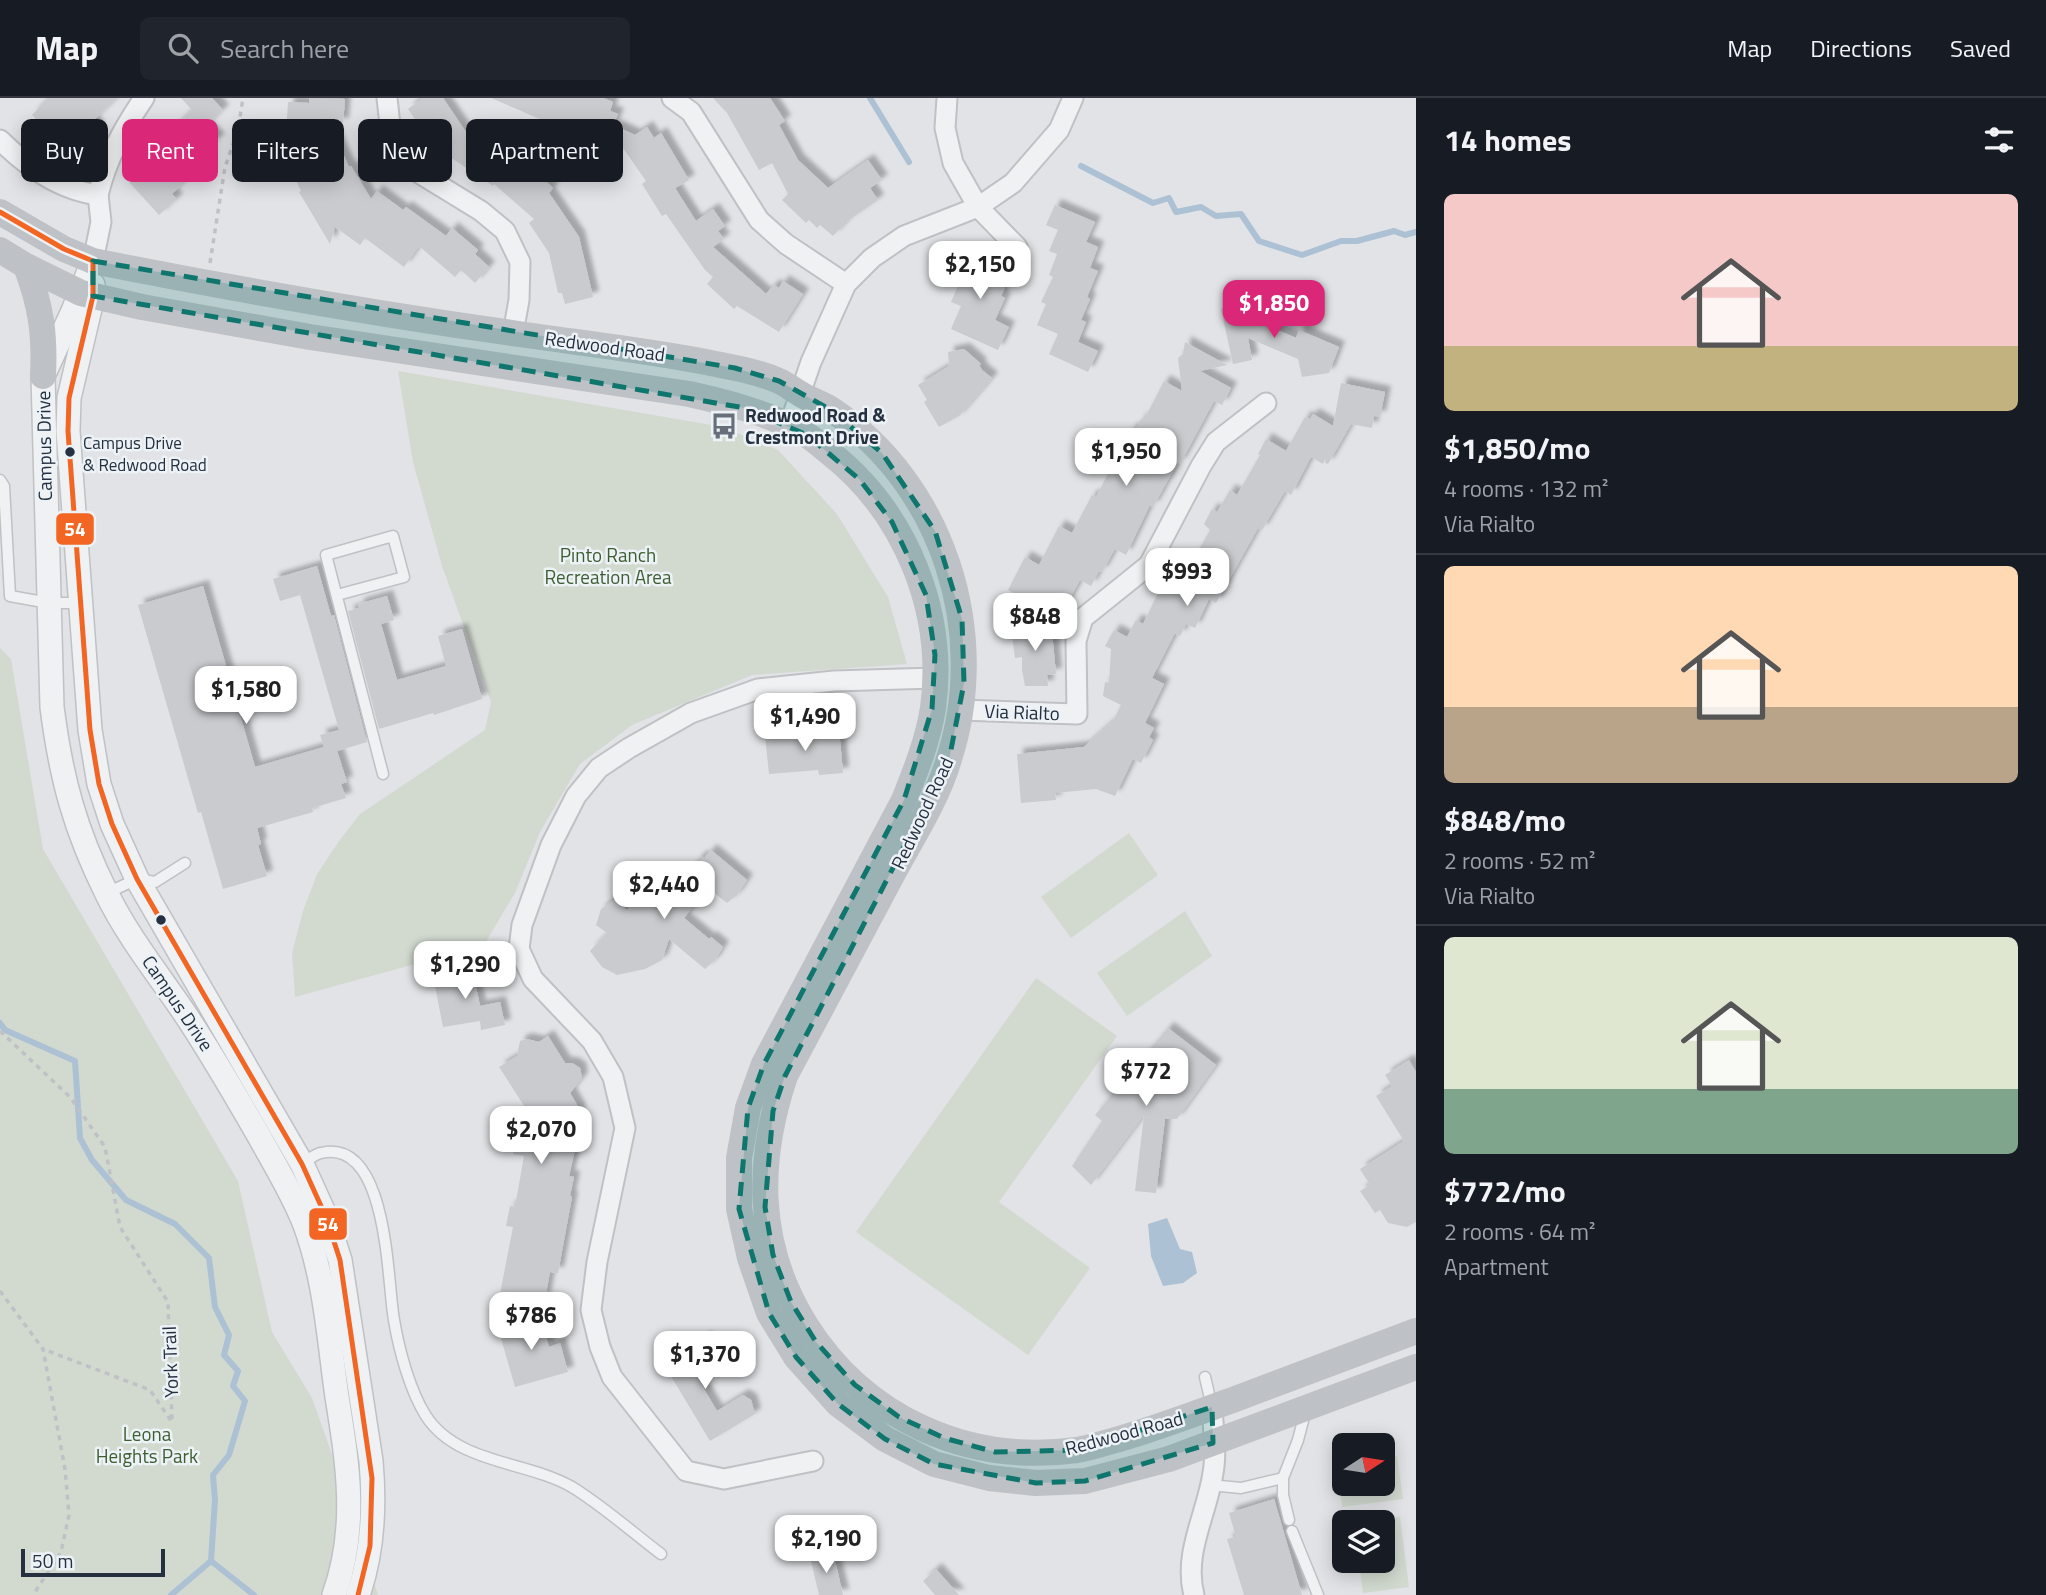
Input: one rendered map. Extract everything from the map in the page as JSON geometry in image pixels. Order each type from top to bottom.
[{"type":"main road","name":"Redwood Road","points":[[0,212],[64,249],[93,261],[206,282],[735,368],[779,381],[831,410],[882,453],[903,478],[935,531],[954,584],[962,619],[964,682],[961,710],[949,760],[925,814],[785,1076],[773,1111],[765,1160],[765,1208],[773,1255],[791,1302],[817,1342],[855,1385],[900,1418],[944,1438],[995,1451],[1039,1454],[1079,1450],[1139,1433],[1416,1331]]},
{"type":"main road","name":"Redwood Road","points":[[0,250],[26,266],[87,295],[310,337],[689,394],[745,408],[807,435],[860,480],[892,522],[916,568],[926,595],[932,626],[935,678],[932,709],[922,755],[904,800],[764,1063],[748,1108],[739,1158],[739,1209],[750,1258],[769,1314],[796,1357],[838,1404],[884,1439],[934,1464],[989,1478],[1036,1483],[1085,1481],[1169,1459],[1416,1367]]},
{"type":"main road","points":[[26,266],[40,308],[44,346],[43,376]]},
{"type":"street","points":[[93,261],[101,222],[98,195],[105,165],[144,98]]},
{"type":"street","points":[[387,98],[390,125],[400,151],[419,173],[481,211],[505,231],[520,262],[519,300],[513,333]]},
{"type":"street","points":[[673,98],[691,112],[759,220],[786,244],[846,284]]},
{"type":"street","points":[[947,98],[945,128],[953,163],[978,207],[1017,247]]},
{"type":"street","points":[[789,426],[811,362],[846,284],[872,258],[904,236],[978,207],[1013,183],[1059,130],[1073,98]]},
{"type":"street","points":[[0,140],[46,178],[80,193],[98,195]]},
{"type":"street","name":"Campus Drive","points":[[93,261],[69,398],[68,430],[90,730],[99,784],[112,824],[137,879],[302,1164],[326,1217],[340,1260],[374,1494],[372,1536],[358,1595]]},
{"type":"street","name":"Campus Drive","points":[[87,295],[43,376],[52,707],[64,784],[77,827],[122,922],[213,1054],[282,1176],[304,1225],[317,1268],[348,1461],[349,1534],[341,1577],[334,1595]]},
{"type":"street","name":"Via Rialto","points":[[961,710],[1077,714],[1076,641],[1083,618],[1149,565],[1216,442],[1266,403]]},
{"type":"street","points":[[813,1461],[724,1479],[686,1471],[612,1377],[590,1310],[597,1262],[625,1128],[613,1077],[593,1041],[533,979],[519,949],[522,925],[551,845],[576,796],[599,768],[629,748],[691,713],[758,689],[834,681],[935,678]]},
{"type":"street","points":[[1194,1595],[1191,1582],[1193,1547],[1214,1472],[1212,1407]]},
{"type":"lane","points":[[0,481],[4,486],[10,596],[48,603],[79,603]]},
{"type":"lane","points":[[337,595],[404,577],[393,536],[326,555],[383,774]]},
{"type":"lane","points":[[107,894],[137,879],[155,882],[185,863]]},
{"type":"lane","points":[[282,1176],[321,1153],[333,1152],[345,1155],[356,1163],[364,1174],[376,1200],[384,1230],[393,1320],[406,1370],[426,1416],[458,1444],[571,1487],[661,1554]]},
{"type":"lane","points":[[1205,1377],[1212,1407]]},
{"type":"lane","points":[[1289,1520],[1283,1495],[1283,1478],[1298,1440],[1306,1408]]},
{"type":"lane","points":[[1210,1485],[1241,1489],[1283,1478]]},
{"type":"lane","points":[[1292,1531],[1318,1595]]},
{"type":"path","points":[[206,282],[225,167],[238,130],[243,98]]},
{"type":"path","name":"York Trail","points":[[0,1031],[70,1097],[105,1147],[120,1227],[168,1302],[172,1422],[150,1390],[43,1349]]},
{"type":"path","points":[[0,1291],[43,1349],[65,1469],[69,1515],[61,1552],[33,1595]]},
{"type":"highlighted area","points":[[93,261],[735,368],[779,381],[831,410],[882,453],[935,531],[962,619],[964,683],[949,760],[785,1076],[773,1111],[765,1207],[773,1255],[791,1302],[816,1342],[855,1385],[899,1417],[944,1438],[995,1452],[1079,1450],[1212,1407],[1213,1443],[1085,1481],[1036,1483],[934,1464],[885,1439],[838,1404],[796,1357],[769,1313],[739,1209],[748,1108],[764,1064],[904,800],[932,709],[935,655],[926,595],[892,522],[860,480],[807,435],[745,408],[93,296]]},
{"type":"green space","name":"Pinto Ranch Recreation Area","points":[[398,371],[723,427],[778,450],[837,514],[888,597],[907,664],[752,675],[632,725],[580,764],[540,832],[515,893],[484,945],[295,997],[292,953],[303,911],[317,874],[360,814],[485,730],[491,702],[442,566],[413,462]]},
{"type":"green space","name":"Leona Heights Park","points":[[0,648],[11,659],[43,849],[238,1181],[272,1332],[312,1398],[378,1595],[0,1595]]},
{"type":"green space","points":[[1129,833],[1158,875],[1071,938],[1041,897]]},
{"type":"green space","points":[[1185,911],[1212,956],[1127,1016],[1097,973]]},
{"type":"green space","points":[[1036,978],[1117,1036],[999,1202],[1090,1268],[1028,1355],[856,1232]]},
{"type":"green space","points":[[1395,1456],[1403,1499],[1342,1507],[1341,1496],[1395,1496]]},
{"type":"green space","points":[[1400,1517],[1409,1587],[1363,1593],[1360,1573],[1395,1573],[1395,1518]]},
{"type":"water","points":[[1167,1218],[1180,1249],[1192,1252],[1197,1273],[1183,1283],[1163,1286],[1151,1256],[1148,1224]]},
{"type":"building","points":[[48,98],[117,98],[95,119],[36,119],[32,115]]},
{"type":"building","points":[[181,98],[212,98],[223,110],[213,119],[183,119],[192,110]]},
{"type":"building","points":[[309,98],[345,99],[343,119],[287,119],[288,102],[309,103]]},
{"type":"building","points":[[423,98],[443,98],[466,132],[466,168],[452,158],[452,119],[415,119],[408,109]]},
{"type":"building","points":[[491,98],[603,98],[613,102],[610,111],[618,114],[616,119],[540,119]]},
{"type":"building","points":[[713,98],[770,98],[785,121],[779,125],[798,160],[828,188],[868,160],[882,180],[870,188],[878,200],[846,222],[833,236],[820,225],[817,228],[809,220],[806,223],[782,200],[788,194],[772,163],[759,170],[727,113]]},
{"type":"building","points":[[647,127],[654,138],[661,133],[689,180],[675,188],[696,221],[713,209],[725,226],[718,231],[724,239],[713,247],[766,294],[774,285],[779,288],[783,281],[803,294],[779,332],[737,306],[734,309],[707,284],[713,277],[705,270],[666,214],[662,216],[642,184],[646,181],[623,148],[623,130],[635,135]]},
{"type":"building","points":[[344,156],[371,199],[377,191],[403,210],[406,207],[446,236],[452,228],[478,250],[475,254],[489,267],[475,283],[461,270],[455,277],[419,246],[404,267],[365,238],[360,245],[335,227],[330,244],[299,192],[301,191],[297,182],[344,182]]},
{"type":"building","points":[[129,182],[185,182],[172,194],[177,199],[159,215]]},
{"type":"building","points":[[487,182],[546,182],[553,188],[549,193],[579,237],[593,297],[565,304],[562,293],[558,293],[549,253],[529,223],[534,219],[494,184],[493,186]]},
{"type":"building","points":[[1055,205],[1095,222],[1086,242],[1098,247],[1090,268],[1098,271],[1087,297],[1090,299],[1081,320],[1086,322],[1078,342],[1098,351],[1088,372],[1049,354],[1058,334],[1037,325],[1046,304],[1041,302],[1053,277],[1049,275],[1057,254],[1049,251],[1058,230],[1046,225]]},
{"type":"building","points":[[966,254],[1011,274],[1001,296],[1005,298],[995,320],[1009,327],[998,350],[951,329],[961,306],[951,302],[961,279],[956,277],[960,268],[957,264],[961,256]]},
{"type":"building","points":[[1256,300],[1263,324],[1296,338],[1299,330],[1339,347],[1329,373],[1302,377],[1298,359],[1248,338],[1252,360],[1233,364],[1221,309],[1239,301]]},
{"type":"building","points":[[1185,342],[1227,365],[1200,371],[1231,388],[1222,405],[1214,401],[1180,464],[1178,462],[1153,507],[1150,505],[1126,555],[1115,549],[1091,586],[1080,580],[1064,609],[1061,606],[1056,616],[1008,590],[1025,557],[1039,565],[1059,526],[1072,533],[1092,495],[1096,497],[1132,428],[1135,430],[1142,418],[1144,420],[1164,381],[1182,391],[1178,358],[1183,354]]},
{"type":"building","points":[[964,349],[992,378],[959,416],[939,427],[924,402],[927,400],[918,385],[949,366],[948,352]]},
{"type":"building","points":[[1341,383],[1385,392],[1380,417],[1374,416],[1372,428],[1351,424],[1328,464],[1325,463],[1326,458],[1323,464],[1311,457],[1291,495],[1285,491],[1262,530],[1258,528],[1216,603],[1209,599],[1195,628],[1186,624],[1180,636],[1175,633],[1152,678],[1164,684],[1145,723],[1154,728],[1149,737],[1153,740],[1141,763],[1133,759],[1115,796],[1096,789],[1055,793],[1056,800],[1021,803],[1017,754],[1084,747],[1113,721],[1121,705],[1103,696],[1105,682],[1109,683],[1111,649],[1105,646],[1114,630],[1127,637],[1136,620],[1143,624],[1160,589],[1165,592],[1181,565],[1188,569],[1210,530],[1204,524],[1212,509],[1217,512],[1230,490],[1237,495],[1266,439],[1286,451],[1305,417],[1310,419],[1313,414],[1333,426]]},
{"type":"building","points":[[317,566],[331,616],[334,615],[367,742],[337,751],[347,782],[341,784],[346,798],[312,808],[313,812],[257,828],[261,844],[258,845],[267,876],[223,889],[201,812],[198,813],[138,605],[203,586],[255,767],[324,747],[320,735],[339,730],[300,595],[280,601],[273,579]]},
{"type":"building","points":[[387,596],[394,620],[381,624],[397,680],[446,666],[438,636],[462,629],[482,699],[379,729],[348,611],[359,608],[358,604]]},
{"type":"building","points":[[1051,622],[1056,674],[1047,675],[1048,686],[1025,686],[1022,657],[1015,658],[1012,635],[1018,634],[1017,626]]},
{"type":"building","points":[[839,729],[843,773],[819,775],[818,770],[769,774],[765,736]]},
{"type":"building","points":[[711,850],[747,880],[737,895],[727,903],[708,888],[684,918],[723,947],[715,960],[705,969],[669,939],[662,960],[645,969],[617,975],[602,967],[590,951],[607,933],[596,925],[601,909],[614,900],[627,910],[648,884],[666,899],[701,856],[704,858]]},
{"type":"building","points":[[472,968],[480,1006],[500,1002],[505,1025],[481,1030],[480,1021],[443,1027],[433,976]]},
{"type":"building","points":[[1168,1028],[1216,1065],[1177,1119],[1165,1119],[1156,1193],[1135,1191],[1144,1115],[1091,1185],[1072,1166],[1102,1121],[1095,1115]]},
{"type":"building","points":[[548,1036],[565,1063],[572,1063],[580,1068],[582,1078],[570,1093],[580,1110],[574,1136],[578,1137],[569,1176],[574,1177],[572,1197],[558,1273],[550,1272],[545,1299],[535,1297],[536,1300],[500,1294],[513,1227],[506,1226],[510,1206],[515,1207],[524,1156],[513,1154],[517,1133],[523,1135],[528,1112],[499,1067],[517,1056],[520,1041],[527,1039],[539,1042]]},
{"type":"building","points":[[1409,1060],[1416,1072],[1416,1222],[1407,1227],[1388,1223],[1380,1210],[1375,1213],[1360,1191],[1370,1185],[1360,1169],[1404,1141],[1376,1096],[1392,1086],[1385,1075]]},
{"type":"building","points":[[540,1316],[549,1347],[560,1343],[568,1372],[515,1387],[498,1328]]},
{"type":"building","points":[[706,1337],[720,1361],[696,1376],[717,1411],[743,1395],[751,1400],[755,1414],[710,1441],[663,1363]]},
{"type":"building","points":[[1274,1499],[1302,1595],[1244,1595],[1227,1539],[1236,1537],[1229,1513]]},
{"type":"building","points":[[833,1552],[843,1595],[819,1595],[810,1557]]},
{"type":"building","points":[[936,1569],[959,1595],[935,1595],[923,1581]]},
{"type":"waterway","points":[[870,98],[909,162]]},
{"type":"waterway","points":[[1081,166],[1153,203],[1169,198],[1176,212],[1201,207],[1216,216],[1241,214],[1259,241],[1302,255],[1341,241],[1357,241],[1394,231],[1405,235],[1416,232]]},
{"type":"waterway","points":[[0,1023],[5,1030],[75,1061],[80,1138],[92,1160],[126,1200],[175,1224],[209,1258],[215,1307],[229,1335],[224,1355],[238,1371],[233,1386],[245,1401],[229,1455],[213,1475],[215,1500],[211,1561],[171,1595]]},
{"type":"waterway","points":[[211,1561],[254,1595]]},
{"type":"transit line","name":"54","points":[[0,212],[64,249],[93,261],[93,296],[69,398],[68,431],[90,730],[99,784],[112,824],[137,879],[302,1164],[326,1217],[340,1260],[372,1478],[370,1546],[358,1595]]},
{"type":"place","name":"Redwood Road & Crestmont Drive","points":[[724,426]]},
{"type":"place","name":"Campus Drive & Redwood Road","points":[[70,452]]}]
